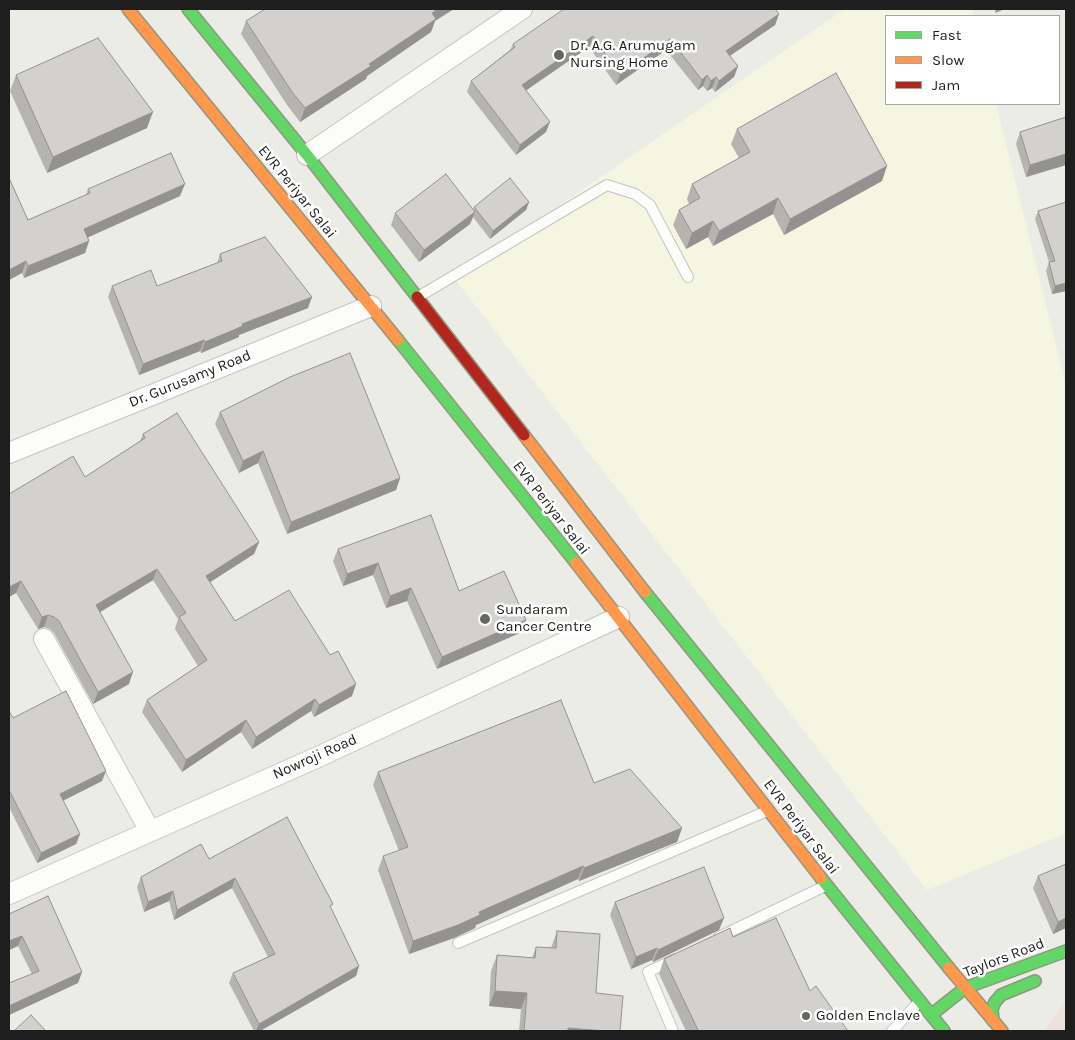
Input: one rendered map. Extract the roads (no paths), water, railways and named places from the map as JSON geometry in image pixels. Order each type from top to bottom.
[{"type":"main road","name":"EVR Periyar Salai","points":[[128,9],[371,306],[619,617],[918,1002],[944,1031]]},
{"type":"main road","name":"EVR Periyar Salai","points":[[188,9],[307,155],[681,637],[965,988],[1002,1031]]},
{"type":"main road","name":"Taylors Road","points":[[930,1015],[965,988],[1066,951]]},
{"type":"main road","points":[[993,1021],[992,1009],[1001,995],[1042,978]]},
{"type":"street","points":[[307,155],[522,9]]},
{"type":"street","name":"Dr. Gurusamy Road","points":[[9,453],[371,306]]},
{"type":"street","name":"Nowroji Road","points":[[9,894],[318,757],[619,617]]},
{"type":"street","points":[[44,639],[150,831]]},
{"type":"lane","points":[[417,297],[607,184],[635,194],[650,205],[688,277]]},
{"type":"lane","points":[[458,944],[769,810]]},
{"type":"lane","points":[[710,942],[826,885]]},
{"type":"lane","points":[[673,1031],[648,972],[683,955]]},
{"type":"lane","points":[[892,1031],[918,1002]]},
{"type":"place","name":"Dr. A.G. Arumugam Nursing Home","points":[[559,55]]},
{"type":"place","name":"Sundaram Cancer Centre","points":[[485,619]]},
{"type":"place","name":"Golden Enclave","points":[[806,1016]]}]
